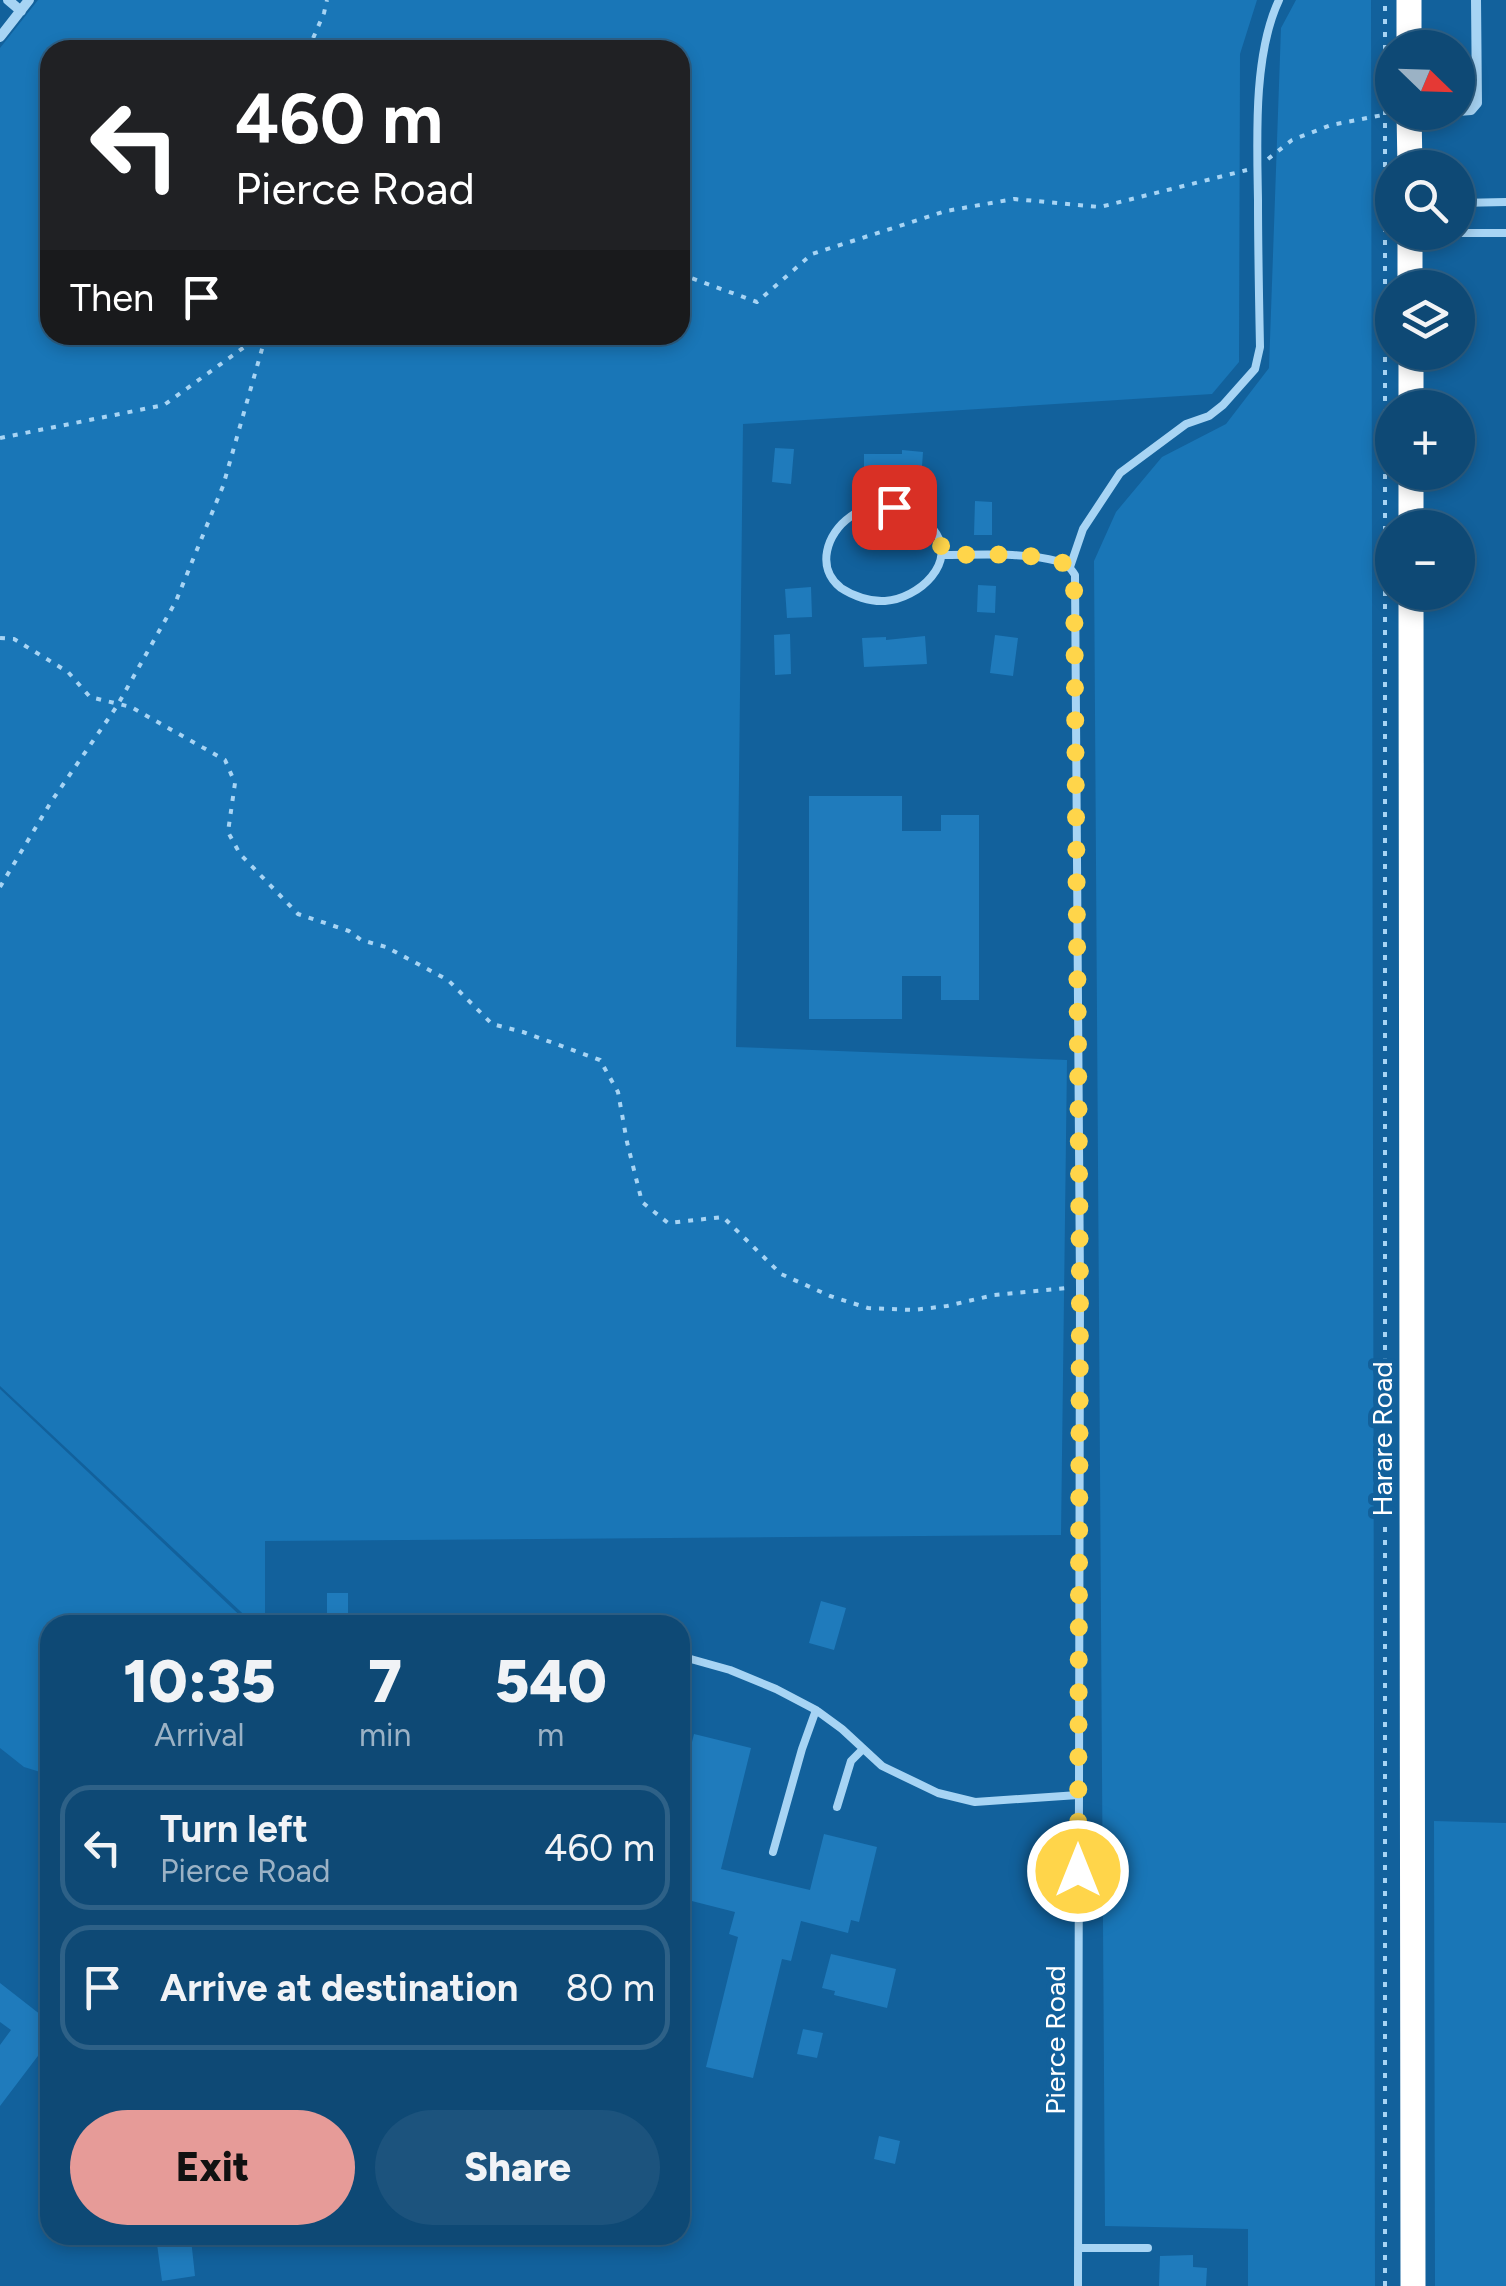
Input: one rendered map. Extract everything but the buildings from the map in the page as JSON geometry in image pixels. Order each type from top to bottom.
[{"type":"highway","points":[[1409,0],[1409,30]]},
{"type":"highway","name":"Harare Road","points":[[1411,610],[1412,2286]]},
{"type":"street","points":[[8,0],[21,10]]},
{"type":"street","points":[[0,37],[29,0]]},
{"type":"street","points":[[1475,105],[1476,0]]},
{"type":"lane","points":[[943,555],[1017,556],[1056,560],[1070,567],[1083,530],[1120,473],[1186,424],[1223,405],[1254,369],[1260,348],[1256,138],[1262,72],[1278,0]]},
{"type":"lane","points":[[1475,203],[1506,202]]},
{"type":"lane","points":[[1475,233],[1506,233]]},
{"type":"lane","points":[[894,507],[918,514],[932,527],[940,539],[943,555],[928,582],[915,592],[889,601],[873,601],[841,588],[830,576],[826,558],[828,542],[852,515],[872,508],[894,507]]},
{"type":"lane","name":"Pierce Road","points":[[1070,567],[1074,576],[1080,1287],[1078,2286]]},
{"type":"lane","points":[[690,1659],[776,1688],[842,1729],[882,1766],[938,1793],[975,1802],[1078,1795]]},
{"type":"lane","points":[[773,1852],[816,1710]]},
{"type":"lane","points":[[837,1807],[851,1761],[863,1749]]},
{"type":"lane","points":[[1078,2248],[1148,2248]]},
{"type":"path","points":[[312,40],[327,0]]},
{"type":"path","points":[[1385,0],[1388,30]]},
{"type":"path","points":[[690,278],[757,302],[812,254],[946,211],[1014,198],[1100,207],[1257,168],[1292,140],[1375,117]]},
{"type":"path","points":[[1385,2286],[1397,130]]},
{"type":"path","points":[[0,438],[164,406],[250,345]]},
{"type":"path","points":[[0,887],[51,802],[118,704],[176,600],[223,486],[261,345]]},
{"type":"path","points":[[0,638],[14,638],[68,672],[90,697],[131,707],[225,760],[236,783],[228,832],[240,854],[298,914],[386,947],[448,980],[492,1024],[600,1060],[618,1092],[642,1202],[668,1223],[723,1217],[780,1274],[868,1308],[913,1310],[994,1295],[1080,1287]]},
{"type":"shaded area","points":[[38,0],[1257,0],[1240,54],[1239,362],[1212,394],[743,424],[736,1047],[1067,1060],[1061,1535],[265,1541],[265,1615],[244,1615],[0,1386],[0,48]]},
{"type":"shaded area","points":[[1296,0],[1371,0],[1375,2286],[1248,2286],[1248,2229],[1105,2226],[1094,561],[1116,512],[1162,457],[1226,424],[1269,368],[1281,28]]},
{"type":"shaded area","points":[[0,1389],[239,1615],[40,1615],[40,1772],[24,1767],[0,1748]]},
{"type":"shaded area","points":[[1434,1821],[1506,1823],[1506,2286],[1435,2286]]},
{"type":"route","points":[[894,507],[918,514],[932,527],[940,539],[943,555],[1056,560],[1070,567],[1074,576],[1080,1287],[1078,1871]]}]
